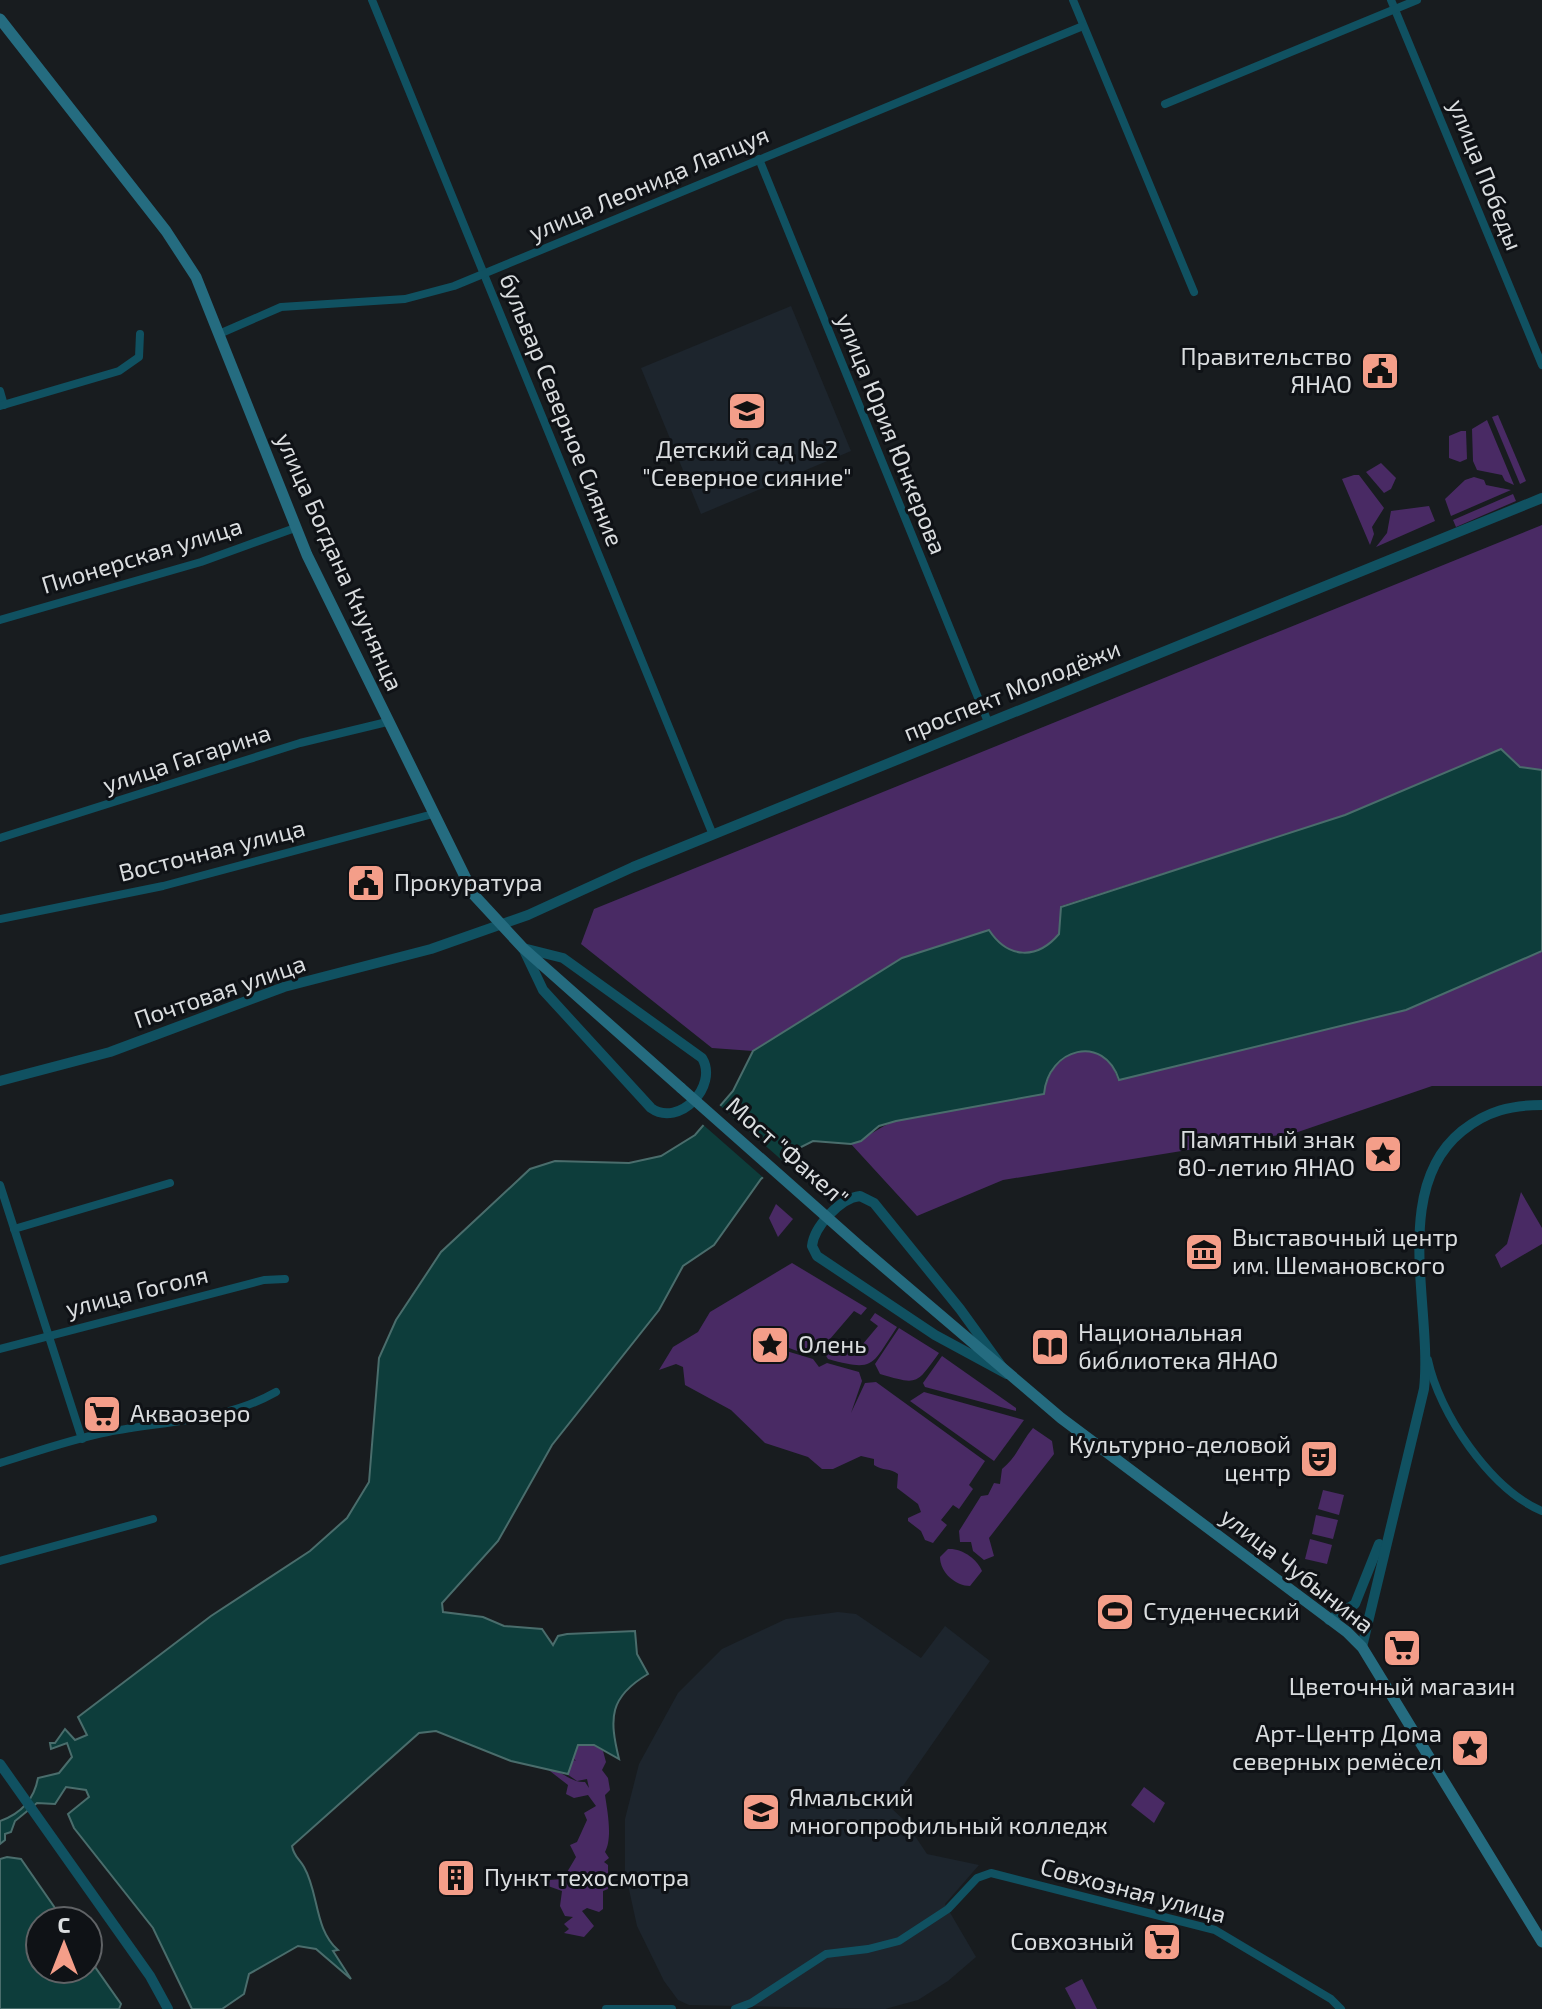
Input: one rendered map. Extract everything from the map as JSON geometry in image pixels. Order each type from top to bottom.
[{"type":"main road","name":"улица Богдана Кнунянца","points":[[0,19],[178,247],[196,277],[295,528],[474,895],[523,948],[681,1088]]},
{"type":"main road","name":"Мост \"Факел\"","points":[[681,1088],[864,1250]]},
{"type":"main road","name":"улица Чубынина","points":[[864,1250],[1007,1374],[1362,1647],[1542,1942]]},
{"type":"street","name":"бульвар Северное Сияние","points":[[372,0],[713,835]]},
{"type":"street","points":[[1073,0],[1194,292]]},
{"type":"street","points":[[1165,104],[1393,5],[1417,0]]},
{"type":"street","name":"улица Победы","points":[[1393,5],[1542,365]]},
{"type":"street","name":"улица Леонида Лапцуя","points":[[219,334],[281,307],[405,299],[431,294],[1083,26]]},
{"type":"street","name":"улица Юрия Юнкерова","points":[[759,159],[988,722]]},
{"type":"street","points":[[0,391],[2,405],[119,371],[139,357],[140,334]]},
{"type":"street","name":"проспект Молодёжи","points":[[500,925],[988,722],[1542,498]]},
{"type":"street","name":"Пионерская улица","points":[[0,620],[201,562],[295,528]]},
{"type":"street","name":"улица Гагарина","points":[[0,838],[300,743],[387,722]]},
{"type":"street","name":"Восточная улица","points":[[0,919],[163,886],[433,814]]},
{"type":"street","name":"Почтовая улица","points":[[0,1081],[110,1052],[260,994],[388,962],[500,925]]},
{"type":"street","points":[[523,948],[563,958],[702,1058],[708,1071],[702,1089],[680,1111],[665,1115],[651,1108],[543,990],[523,948]]},
{"type":"street","points":[[1362,1647],[1424,1389],[1425,1343],[1420,1268],[1422,1205],[1438,1159],[1452,1139],[1487,1114],[1522,1105],[1542,1105]]},
{"type":"street","points":[[14,1229],[170,1183]]},
{"type":"street","points":[[0,1185],[82,1439]]},
{"type":"street","points":[[860,1196],[874,1203],[960,1309],[1007,1374],[935,1335],[821,1261],[812,1246],[815,1234],[846,1200],[860,1196]]},
{"type":"street","name":"улица Гоголя","points":[[0,1349],[264,1280],[285,1279]]},
{"type":"street","points":[[1425,1343],[1435,1388],[1471,1450],[1501,1484],[1542,1511]]},
{"type":"street","points":[[0,1463],[82,1439],[230,1412],[253,1405],[276,1392]]},
{"type":"street","points":[[1329,1620],[1359,1599],[1391,1517]]},
{"type":"street","points":[[0,1561],[153,1519]]},
{"type":"street","points":[[0,1764],[150,1976],[168,2009]]},
{"type":"street","name":"Совхозная улица","points":[[735,2009],[751,2003],[826,1954],[868,1949],[899,1941],[948,1909],[977,1878],[991,1873],[1215,1930],[1331,1999],[1341,2009]]},
{"type":"street","points":[[606,2009],[672,2009]]},
{"type":"shaded area","name":"Детский сад №2 \"Северное сияние\"","points":[[791,306],[851,451],[701,514],[641,368]]},
{"type":"shaded area","points":[[1498,415],[1526,481],[1520,484],[1492,417]]},
{"type":"shaded area","points":[[1487,420],[1514,485],[1505,481],[1502,475],[1477,470],[1473,461],[1472,429]]},
{"type":"shaded area","points":[[1466,431],[1467,459],[1460,462],[1449,458],[1449,436]]},
{"type":"shaded area","points":[[1381,463],[1396,478],[1391,489],[1384,493],[1366,472]]},
{"type":"shaded area","points":[[1359,475],[1384,508],[1372,527],[1374,534],[1370,545],[1342,479]]},
{"type":"shaded area","points":[[1474,477],[1484,480],[1486,485],[1511,490],[1451,516],[1445,499],[1465,480]]},
{"type":"shaded area","points":[[1513,494],[1516,501],[1456,527],[1453,520]]},
{"type":"shaded area","points":[[1429,506],[1435,521],[1376,547],[1387,533],[1391,511]]},
{"type":"shaded area","points":[[1542,525],[1542,770],[1520,767],[1501,749],[1345,815],[1061,906],[1059,934],[1032,952],[1023,953],[1005,947],[989,930],[902,958],[753,1051],[712,1048],[581,944],[594,909]]},
{"type":"shaded area","points":[[1501,749],[1520,767],[1542,770],[1542,951],[1406,1010],[1119,1080],[1112,1065],[1102,1056],[1077,1052],[1055,1066],[1044,1094],[896,1121],[879,1126],[861,1141],[851,1144],[813,1141],[793,1151],[761,1179],[714,1245],[683,1266],[659,1310],[552,1445],[498,1541],[442,1603],[443,1612],[483,1617],[504,1626],[542,1629],[553,1645],[558,1636],[567,1634],[635,1631],[637,1654],[648,1674],[626,1691],[615,1710],[613,1720],[619,1759],[594,1745],[578,1745],[568,1774],[511,1761],[436,1731],[419,1733],[292,1846],[309,1877],[325,1932],[338,1950],[333,1951],[351,1979],[316,1949],[298,1946],[249,1974],[244,1994],[222,2009],[192,2009],[153,1928],[74,1828],[68,1814],[89,1797],[86,1790],[66,1787],[55,1804],[37,1803],[15,1821],[11,1832],[5,1834],[5,1840],[0,1844],[0,1821],[25,1805],[38,1778],[59,1773],[72,1757],[67,1743],[51,1749],[50,1743],[55,1743],[65,1729],[75,1740],[87,1735],[78,1717],[211,1616],[310,1551],[347,1518],[369,1482],[379,1358],[396,1320],[441,1252],[530,1169],[555,1161],[629,1163],[661,1156],[695,1135],[733,1091],[753,1051],[902,958],[989,930],[1005,947],[1023,953],[1032,952],[1059,934],[1061,907],[1345,815]]},
{"type":"shaded area","points":[[1542,951],[1542,1086],[1432,1086],[1298,1132],[1003,1180],[917,1216],[851,1144],[896,1121],[1044,1094],[1056,1066],[1078,1052],[1090,1051],[1101,1055],[1111,1065],[1118,1080],[1406,1010]]},
{"type":"shaded area","points":[[1521,1192],[1542,1228],[1542,1244],[1501,1268],[1495,1255],[1507,1244]]},
{"type":"shaded area","points":[[776,1204],[793,1219],[778,1237],[769,1218]]},
{"type":"shaded area","points":[[792,1263],[867,1308],[861,1315],[854,1311],[823,1351],[807,1354],[783,1346],[780,1336],[772,1332],[758,1340],[760,1353],[771,1358],[783,1350],[813,1359],[819,1367],[827,1363],[859,1372],[862,1381],[851,1413],[865,1383],[876,1382],[985,1461],[969,1485],[973,1489],[959,1509],[953,1505],[941,1520],[947,1525],[933,1543],[925,1540],[921,1531],[908,1521],[908,1518],[921,1512],[918,1504],[897,1488],[898,1474],[895,1472],[877,1467],[874,1459],[861,1456],[833,1469],[822,1469],[808,1457],[765,1443],[731,1410],[685,1385],[683,1367],[676,1364],[659,1370],[673,1347],[698,1332],[710,1312]]},
{"type":"shaded area","points":[[875,1313],[897,1327],[876,1358],[864,1365],[828,1359],[825,1354],[829,1348],[857,1351],[878,1326],[870,1320]]},
{"type":"shaded area","points":[[899,1328],[939,1353],[915,1380],[880,1374],[875,1364]]},
{"type":"shaded area","points":[[942,1356],[1016,1408],[1016,1411],[925,1387],[923,1383]]},
{"type":"shaded area","points":[[924,1392],[1024,1420],[994,1461],[910,1401]]},
{"type":"shaded area","points":[[1033,1428],[1052,1441],[1054,1454],[989,1538],[994,1556],[984,1560],[973,1551],[971,1542],[960,1542],[959,1531],[981,1496],[988,1495],[994,1483],[1000,1484],[1002,1469]]},
{"type":"shaded area","points":[[1323,1490],[1344,1495],[1339,1515],[1318,1509]]},
{"type":"shaded area","points":[[1316,1515],[1338,1520],[1333,1539],[1312,1534]]},
{"type":"shaded area","points":[[1310,1539],[1332,1545],[1327,1564],[1305,1559]]},
{"type":"shaded area","points":[[948,1549],[964,1552],[980,1567],[982,1571],[970,1586],[954,1581],[943,1568],[940,1557]]},
{"type":"shaded area","name":"Ямальский многопрофильный колледж","points":[[838,1612],[856,1614],[921,1658],[945,1626],[990,1661],[889,1806],[905,1821],[927,1854],[979,1865],[945,1904],[976,1957],[948,1981],[918,2000],[885,2009],[689,2005],[678,2000],[664,1981],[637,1926],[625,1871],[625,1819],[639,1764],[678,1693],[722,1649],[786,1619]]},
{"type":"shaded area","points":[[575,1744],[592,1744],[603,1751],[606,1762],[602,1770],[608,1778],[610,1790],[605,1795],[609,1832],[605,1852],[609,1858],[604,1862],[608,1865],[608,1889],[603,1891],[603,1909],[599,1912],[587,1908],[582,1911],[594,1926],[584,1937],[564,1933],[569,1929],[564,1924],[573,1917],[565,1916],[560,1906],[562,1891],[548,1886],[550,1880],[563,1879],[576,1857],[570,1845],[577,1842],[587,1820],[584,1813],[596,1806],[588,1795],[574,1798],[566,1794],[568,1785],[546,1768],[576,1781],[567,1774],[559,1761],[572,1766],[564,1756],[576,1761],[568,1753]]},
{"type":"shaded area","points":[[1144,1787],[1165,1803],[1154,1823],[1131,1805]]},
{"type":"shaded area","points":[[0,1859],[21,1859],[53,1905],[24,1905],[24,1985],[104,1985],[104,1980],[121,2004],[119,2009],[0,2009]]},
{"type":"shaded area","points":[[1082,1979],[1097,2009],[1076,2009],[1065,1988]]},
{"type":"pier","points":[[717,1103],[785,1163],[766,1180],[700,1122]]},
{"type":"place","name":"Правительство ЯНАО","points":[[1380,371]]},
{"type":"place","name":"Детский сад №2 \"Северное сияние\"","points":[[747,411]]},
{"type":"place","name":"Прокуратура","points":[[366,883]]},
{"type":"place","name":"Памятный знак 80-летию ЯНАО","points":[[1383,1154]]},
{"type":"place","name":"Выставочный центр им. Шемановского","points":[[1204,1252]]},
{"type":"place","name":"Олень","points":[[770,1345]]},
{"type":"place","name":"Национальная библиотека ЯНАО","points":[[1050,1347]]},
{"type":"place","name":"Акваозеро","points":[[102,1414]]},
{"type":"place","name":"Культурно-деловой центр","points":[[1319,1459]]},
{"type":"place","name":"Студенческий","points":[[1115,1612]]},
{"type":"place","name":"Цветочный магазин","points":[[1402,1648]]},
{"type":"place","name":"Арт-Центр Дома северных ремёсел","points":[[1470,1748]]},
{"type":"place","name":"Ямальский многопрофильный колледж","points":[[761,1812]]},
{"type":"place","name":"Пункт техосмотра","points":[[456,1878]]},
{"type":"place","name":"Совхозный","points":[[1162,1942]]}]
